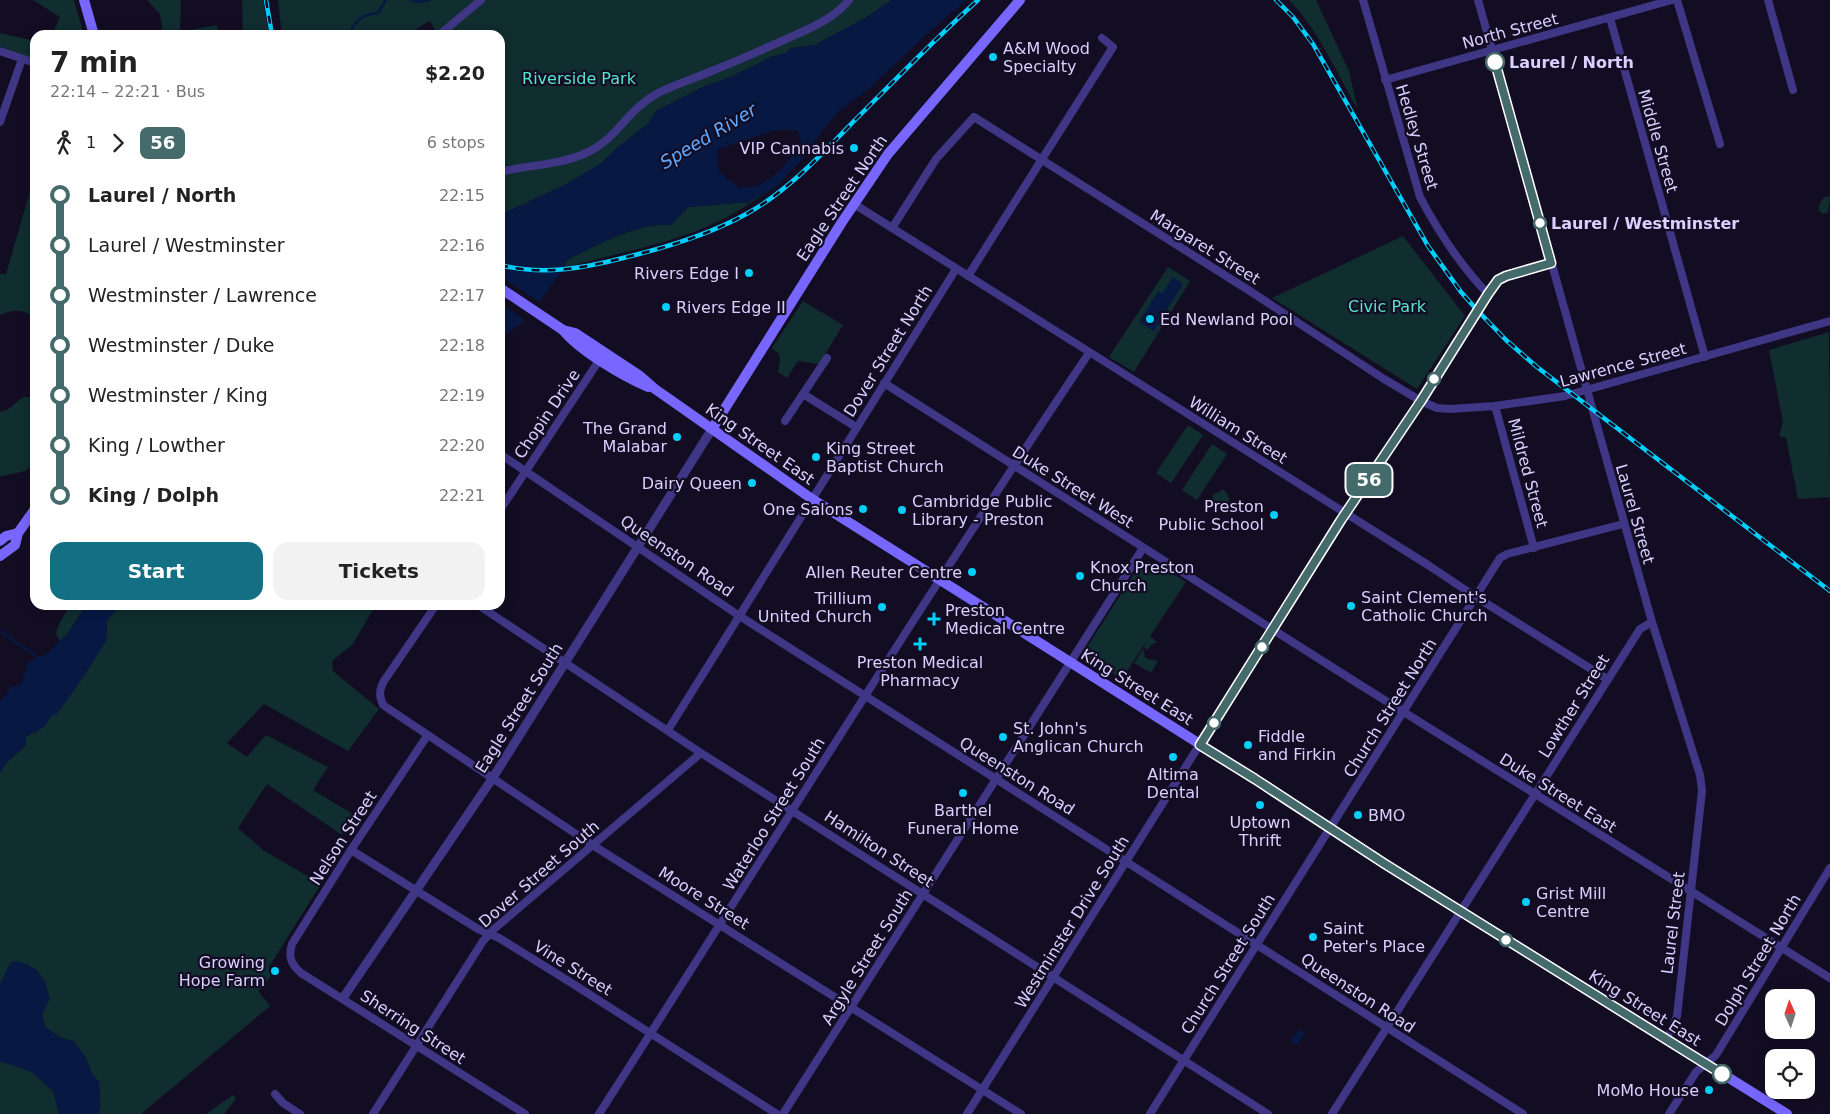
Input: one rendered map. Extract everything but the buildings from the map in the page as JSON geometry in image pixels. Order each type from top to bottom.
[{"type":"main road","points":[[84,0],[93,30]]},
{"type":"main road","name":"Eagle Street North","points":[[712,429],[854,204],[888,154],[1020,0]]},
{"type":"main road","name":"King Street East","points":[[505,291],[563,330],[570,339],[600,359],[634,381],[655,389]]},
{"type":"main road","name":"King Street East","points":[[563,330],[574,333],[640,376],[655,389],[812,499],[1461,912],[1787,1114]]},
{"type":"main road","points":[[0,556],[15,544],[18,533],[30,516]]},
{"type":"main road","points":[[0,541],[6,536],[18,533]]},
{"type":"street","points":[[444,30],[481,0]]},
{"type":"street","points":[[505,171],[583,155],[600,146],[612,136],[626,117],[640,104],[658,93],[810,28],[832,15],[849,0]]},
{"type":"street","name":"Hedley Street","points":[[1363,0],[1420,197],[1430,216],[1459,258],[1488,294]]},
{"type":"street","name":"Laurel Street","points":[[1478,0],[1624,524],[1702,784],[1677,1016],[1666,1039]]},
{"type":"street","name":"North Street","points":[[1385,80],[1672,0]]},
{"type":"street","points":[[1677,0],[1720,144]]},
{"type":"street","points":[[1768,0],[1793,90]]},
{"type":"street","name":"Middle Street","points":[[1610,18],[1705,357]]},
{"type":"street","points":[[968,276],[1113,47],[1102,38]]},
{"type":"street","points":[[0,51],[30,61]]},
{"type":"street","points":[[0,122],[22,59]]},
{"type":"street","name":"Margaret Street","points":[[892,228],[936,159],[974,117],[1421,401]]},
{"type":"street","name":"William Street","points":[[854,204],[1607,679]]},
{"type":"street","name":"Westminster Drive South","points":[[967,1114],[1346,514],[1421,401],[1488,294],[1498,280],[1506,276],[1551,263]]},
{"type":"street","name":"Dover Street North","points":[[812,499],[956,268]]},
{"type":"street","name":"Lawrence Street","points":[[1421,401],[1437,408],[1450,409],[1495,406],[1565,396],[1830,321]]},
{"type":"street","name":"Waterloo Street South","points":[[599,1114],[865,696],[1089,353]]},
{"type":"street","points":[[784,421],[828,358]]},
{"type":"street","name":"Chopin Drive","points":[[505,502],[600,359]]},
{"type":"street","name":"Duke Street West","points":[[884,383],[1273,630]]},
{"type":"street","points":[[803,394],[856,428]]},
{"type":"street","name":"Mildred Street","points":[[1495,406],[1534,548]]},
{"type":"street","name":"Eagle Street South","points":[[343,998],[492,779],[712,429]]},
{"type":"street","name":"Queenston Road","points":[[505,458],[738,615],[1523,1114]]},
{"type":"street","points":[[668,730],[812,499]]},
{"type":"street","name":"Church Street North","points":[[1331,828],[1500,558],[1507,554],[1624,524]]},
{"type":"street","name":"Argyle Street South","points":[[783,1114],[1143,548]]},
{"type":"street","name":"Moore Street","points":[[433,610],[384,681],[379,697],[383,706],[594,846],[1021,1114]]},
{"type":"street","name":"Hamilton Street","points":[[486,610],[701,753],[1268,1114]]},
{"type":"street","name":"Lowther Street","points":[[1332,1114],[1536,795],[1640,628],[1652,622]]},
{"type":"street","name":"Duke Street East","points":[[1273,630],[1830,978]]},
{"type":"street","name":"Nelson Street","points":[[290,959],[292,944],[351,850],[427,736]]},
{"type":"street","name":"Dover Street South","points":[[373,1114],[483,941],[701,753]]},
{"type":"street","name":"Church Street South","points":[[1150,1114],[1331,828]]},
{"type":"street","name":"Vine Street","points":[[351,850],[478,929],[499,938],[777,1114]]},
{"type":"street","name":"Dolph Street North","points":[[1669,1114],[1696,1072],[1716,1055],[1830,868]]},
{"type":"street","name":"Sherring Street","points":[[290,959],[301,972],[525,1114]]},
{"type":"street","points":[[275,1094],[283,1103],[300,1114]]},
{"type":"green space","points":[[33,0],[74,0],[83,30],[54,30],[60,17]]},
{"type":"green space","points":[[147,0],[181,0],[180,30],[163,30],[160,14]]},
{"type":"green space","points":[[242,0],[263,0],[268,30],[243,30]]},
{"type":"green space","name":"Riverside Park","points":[[278,0],[892,0],[867,17],[815,45],[792,48],[784,54],[770,57],[723,80],[705,86],[656,111],[649,123],[617,148],[602,163],[567,184],[505,213],[505,30],[435,30],[430,21],[415,30],[281,30]]},
{"type":"green space","points":[[1289,0],[1316,0],[1349,71],[1358,110],[1318,39],[1300,12]]},
{"type":"green space","points":[[216,25],[218,30],[190,30]]},
{"type":"green space","points":[[0,33],[30,40],[30,59],[0,46]]},
{"type":"green space","points":[[776,187],[732,214],[699,230],[661,243],[564,268],[567,260],[618,236],[645,227],[671,225],[688,207],[749,202]]},
{"type":"green space","points":[[30,191],[30,316],[19,311],[0,315],[0,274],[6,274]]},
{"type":"green space","points":[[1830,196],[1828,212],[1823,214],[1819,211],[1819,206],[1823,198]]},
{"type":"green space","name":"Civic Park","points":[[1403,236],[1465,316],[1417,389],[1272,298]]},
{"type":"green space","name":"Ed Newland Pool","points":[[1168,267],[1190,281],[1134,372],[1109,357]]},
{"type":"green space","points":[[803,301],[843,325],[819,364],[798,361],[787,378],[778,372],[779,354],[772,348]]},
{"type":"green space","points":[[1829,332],[1830,497],[1798,499],[1786,438],[1779,436],[1783,422],[1769,350]]},
{"type":"green space","points":[[23,397],[30,397],[30,468],[25,471],[0,476],[0,412],[7,410]]},
{"type":"green space","points":[[1188,425],[1203,435],[1171,483],[1156,473]]},
{"type":"green space","points":[[1212,444],[1227,454],[1197,500],[1182,490]]},
{"type":"green space","points":[[1222,490],[1228,495],[1229,500],[1226,510],[1223,511],[1212,506],[1213,495]]},
{"type":"green space","points":[[1148,561],[1154,562],[1186,582],[1150,636],[1157,642],[1152,644],[1147,650],[1144,647],[1146,642],[1122,679],[1082,655],[1139,566]]},
{"type":"green space","points":[[68,610],[83,610],[68,633],[60,641],[56,635]]},
{"type":"green space","points":[[116,610],[373,610],[352,645],[332,661],[333,671],[379,709],[348,751],[264,704],[227,743],[247,757],[266,735],[328,767],[313,790],[356,816],[342,835],[267,784],[238,828],[263,850],[321,884],[269,967],[273,974],[258,991],[270,1006],[141,1114],[99,1114],[99,1082],[91,1072],[85,1056],[73,1041],[61,1038],[45,1027],[42,1014],[10,964],[0,985],[0,772],[6,763],[26,745],[26,736],[37,732],[50,716],[106,641],[107,620]]},
{"type":"green space","points":[[1143,649],[1145,657],[1158,661],[1151,673],[1134,663]]},
{"type":"green space","points":[[0,1061],[30,1071],[54,1091],[59,1114],[0,1114]]},
{"type":"green space","points":[[233,1095],[236,1099],[224,1114],[206,1114]]},
{"type":"water","name":"Speed River","points":[[892,0],[967,0],[929,32],[863,94],[839,111],[803,158],[776,187],[749,202],[688,207],[671,225],[645,227],[632,231],[567,260],[564,268],[525,321],[505,335],[505,213],[567,184],[601,163],[649,123],[656,111],[705,86],[723,80],[770,57],[784,54],[792,48],[815,45],[867,17]],"holes":[[[774,130],[797,130],[801,140],[789,160],[778,172],[759,185],[740,188],[719,172],[717,150]]]},
{"type":"water","points":[[1173,277],[1183,284],[1154,331],[1139,322],[1158,291],[1162,294]]},
{"type":"water","points":[[83,610],[116,610],[107,620],[106,641],[57,714],[51,716],[41,729],[26,736],[26,744],[6,763],[0,772],[0,701],[8,693],[10,687],[21,685],[29,662],[47,654],[68,633]]},
{"type":"water","points":[[15,961],[35,969],[43,978],[50,999],[42,1014],[45,1027],[61,1038],[73,1041],[85,1056],[91,1072],[99,1082],[99,1114],[59,1114],[53,1091],[30,1071],[0,1061],[0,985],[10,964]]},
{"type":"water","points":[[1299,1029],[1305,1033],[1297,1045],[1291,1041]]},
{"type":"pier","points":[[505,279],[539,302],[526,321],[505,306]]},
{"type":"waterway","points":[[351,30],[363,17],[378,13],[386,0]]},
{"type":"waterway","points":[[411,0],[415,2],[430,0]]},
{"type":"waterway","points":[[0,631],[39,658]]},
{"type":"railway","points":[[266,0],[271,30]]},
{"type":"railway","points":[[505,266],[532,270],[580,267],[674,244],[734,221],[763,204],[805,170],[978,0]]},
{"type":"railway","points":[[1276,0],[1293,17],[1313,44],[1428,246],[1461,292],[1477,310],[1506,340],[1537,367],[1830,591]]},
{"type":"bus line","name":"56","points":[[1495,62],[1551,263],[1498,280],[1471,319],[1421,401],[1341,520],[1200,745],[1515,946],[1722,1074]]},
{"type":"place","name":"A&M Wood Specialty","points":[[993,57]]},
{"type":"place","name":"Laurel / North","points":[[1495,62]]},
{"type":"place","name":"VIP Cannabis","points":[[854,148]]},
{"type":"place","name":"Laurel / Westminster","points":[[1540,223]]},
{"type":"place","name":"Rivers Edge I","points":[[749,273]]},
{"type":"place","name":"Rivers Edge II","points":[[666,307]]},
{"type":"place","name":"Ed Newland Pool","points":[[1150,319]]},
{"type":"place","name":"The Grand Malabar","points":[[677,437]]},
{"type":"place","name":"King Street Baptist Church","points":[[816,457]]},
{"type":"place","name":"Dairy Queen","points":[[752,483]]},
{"type":"place","name":"One Salons","points":[[863,509]]},
{"type":"place","name":"Cambridge Public Library - Preston","points":[[902,510]]},
{"type":"place","name":"Preston Public School","points":[[1274,515]]},
{"type":"place","name":"Allen Reuter Centre","points":[[972,572]]},
{"type":"place","name":"Knox Preston Church","points":[[1080,576]]},
{"type":"place","name":"Saint Clement's Catholic Church","points":[[1351,606]]},
{"type":"place","name":"Trillium United Church","points":[[882,607]]},
{"type":"place","name":"Preston Medical Centre","points":[[934,619]]},
{"type":"place","name":"Preston Medical Pharmacy","points":[[920,644]]},
{"type":"place","name":"St. John's Anglican Church","points":[[1003,737]]},
{"type":"place","name":"Fiddle and Firkin","points":[[1248,745]]},
{"type":"place","name":"Altima Dental","points":[[1173,757]]},
{"type":"place","name":"Barthel Funeral Home","points":[[963,793]]},
{"type":"place","name":"Uptown Thrift","points":[[1260,805]]},
{"type":"place","name":"BMO","points":[[1358,815]]},
{"type":"place","name":"Grist Mill Centre","points":[[1526,902]]},
{"type":"place","name":"Saint Peter's Place","points":[[1313,937]]},
{"type":"place","name":"Growing Hope Farm","points":[[275,971]]},
{"type":"place","name":"MoMo House","points":[[1709,1090]]}]
